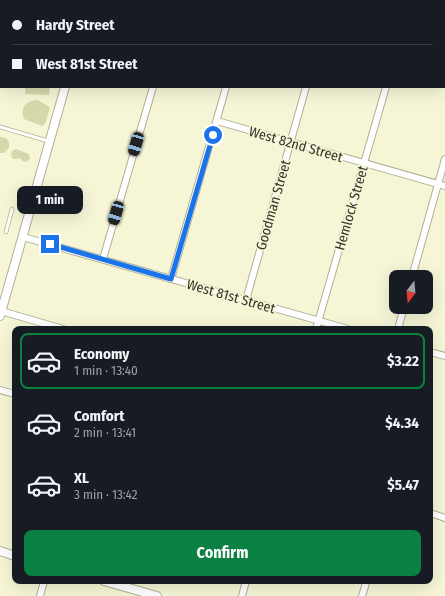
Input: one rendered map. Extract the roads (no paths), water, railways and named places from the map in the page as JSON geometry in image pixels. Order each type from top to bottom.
[{"type":"street","points":[[51,326],[1,313],[66,88]]},
{"type":"street","points":[[103,260],[153,88]]},
{"type":"street","points":[[171,279],[226,88]]},
{"type":"street","name":"Goodman Street","points":[[246,300],[306,88]]},
{"type":"street","name":"Hemlock Street","points":[[317,326],[386,88]]},
{"type":"street","name":"West 82nd Street","points":[[217,121],[442,185]]},
{"type":"street","points":[[414,270],[442,185],[445,159]]},
{"type":"street","name":"West 81st Street","points":[[23,237],[337,326]]},
{"type":"street","points":[[399,326],[402,314]]},
{"type":"street","points":[[433,353],[445,356]]},
{"type":"street","points":[[0,390],[12,393]]},
{"type":"street","points":[[433,514],[445,518]]},
{"type":"street","points":[[0,552],[12,555]]},
{"type":"street","points":[[40,596],[43,584]]},
{"type":"street","points":[[115,584],[157,596]]},
{"type":"street","points":[[242,596],[245,584]]},
{"type":"street","points":[[362,596],[366,584]]},
{"type":"lane","points":[[0,127],[50,142]]},
{"type":"lane","points":[[6,232],[12,209]]}]
